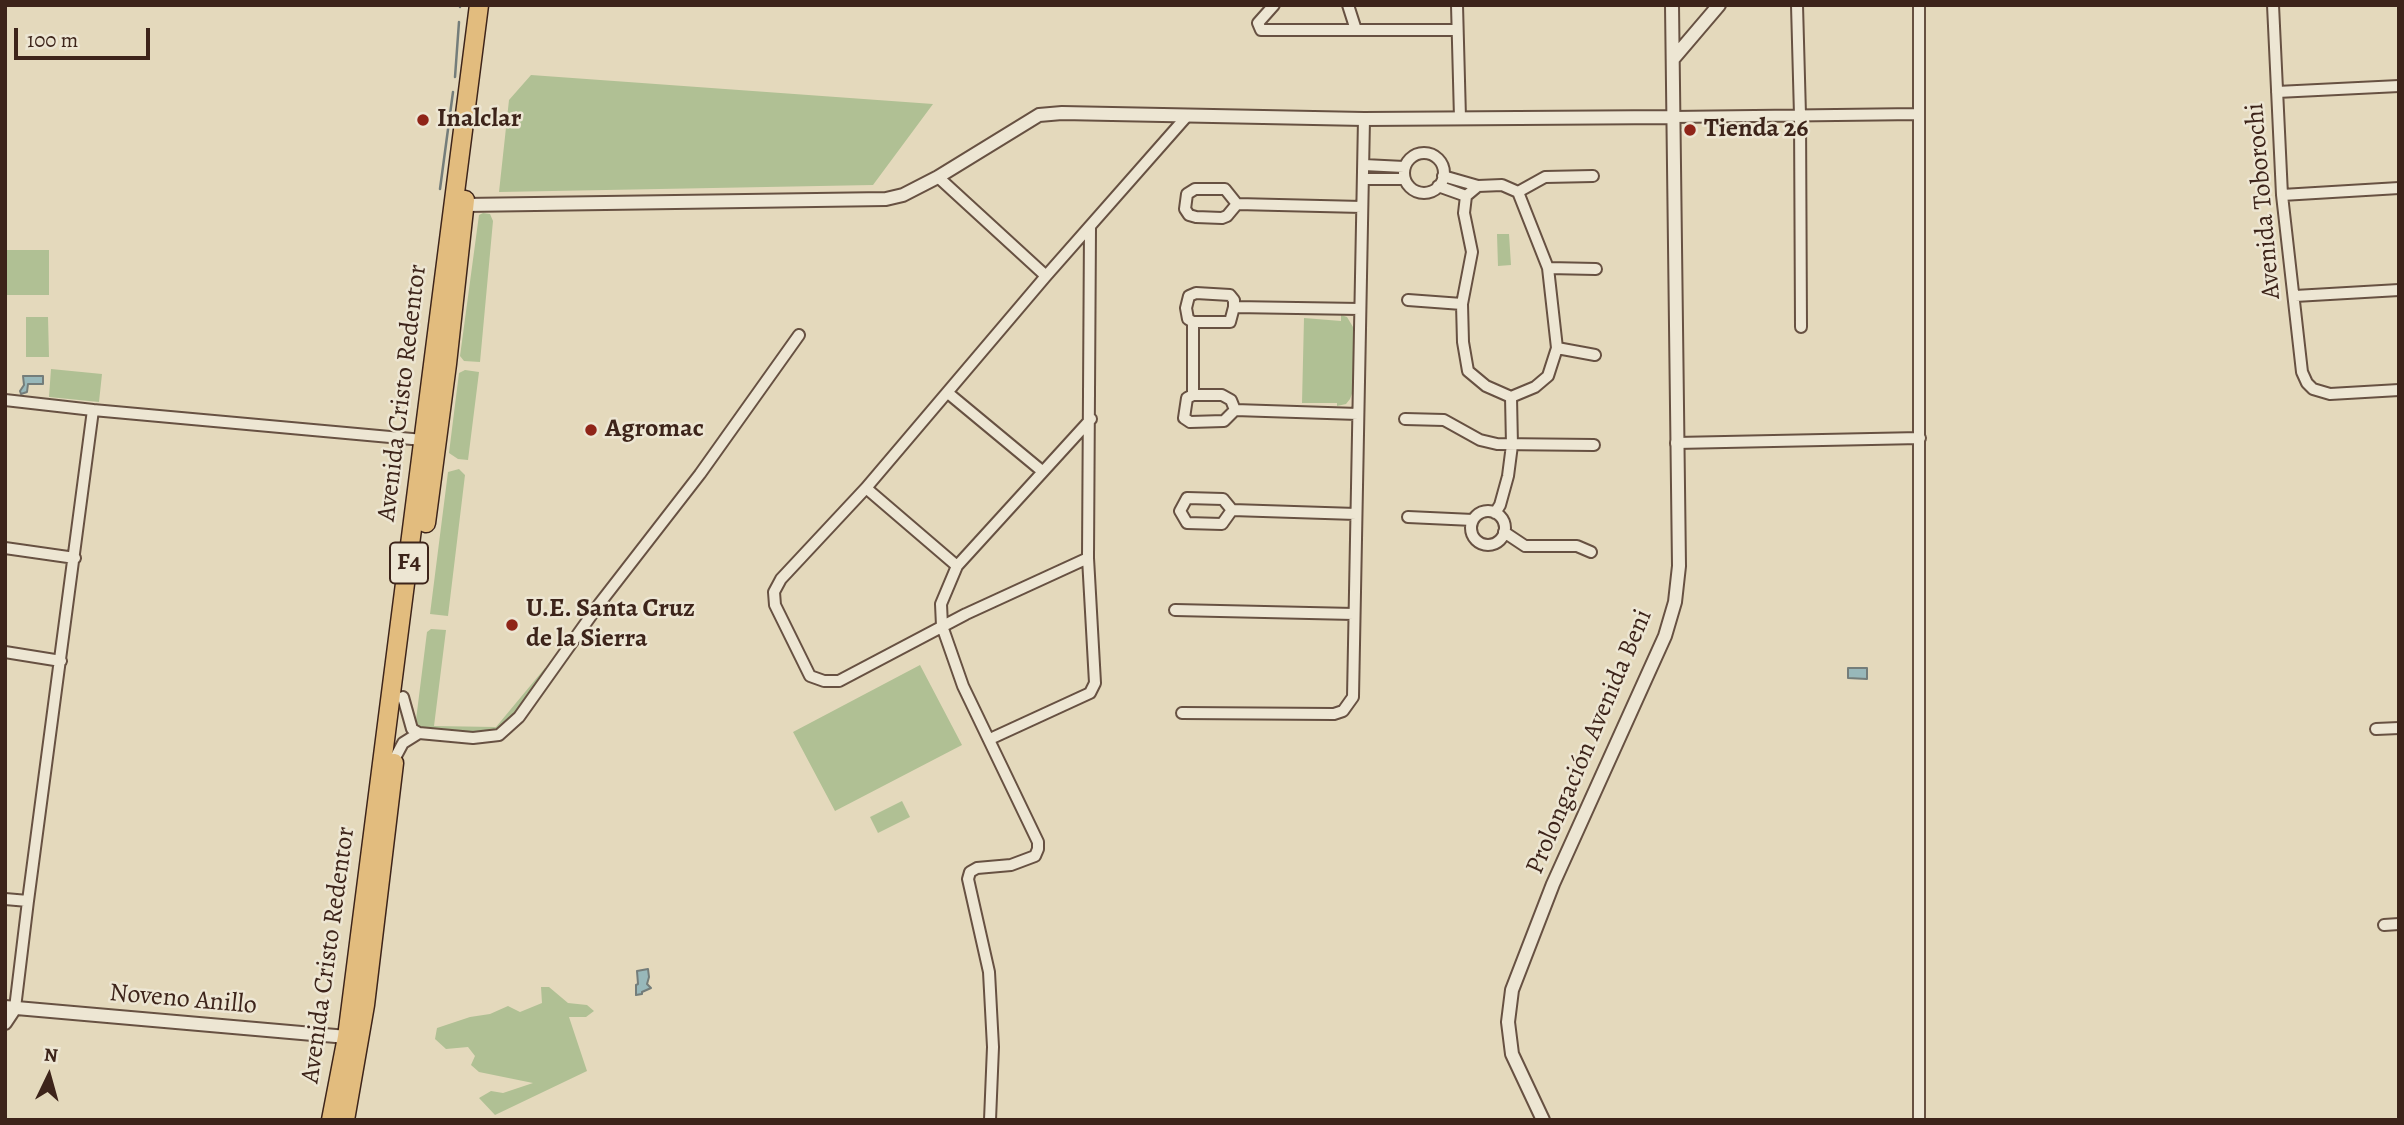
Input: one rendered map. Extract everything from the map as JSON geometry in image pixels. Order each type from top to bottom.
[{"type":"highway","name":"Avenida Cristo Redentor","points":[[331,1120],[347,1037],[479,5]]},
{"type":"highway","name":"Avenida Cristo Redentor","points":[[345,1120],[365,1005],[491,5]]},
{"type":"street","points":[[1274,5],[1258,23],[1261,30],[1457,30]]},
{"type":"street","points":[[1348,5],[1356,30]]},
{"type":"street","points":[[1457,5],[1460,118]]},
{"type":"street","points":[[1672,5],[1673,59]]},
{"type":"street","points":[[1673,59],[1719,5]]},
{"type":"street","points":[[1797,5],[1801,327]]},
{"type":"street","points":[[1919,5],[1919,1120]]},
{"type":"street","name":"Avenida Toborochi","points":[[2273,5],[2282,195],[2302,372],[2306,383],[2313,389],[2330,394],[2399,390]]},
{"type":"street","name":"Prolongación Avenida Beni","points":[[1543,1120],[1512,1054],[1508,1022],[1512,990],[1553,884],[1665,636],[1675,602],[1679,566],[1673,59]]},
{"type":"street","points":[[2277,92],[2399,86]]},
{"type":"street","points":[[465,205],[886,199],[903,195],[938,177],[1039,115],[1062,113],[1364,119],[1918,114]]},
{"type":"street","points":[[1088,558],[942,626],[839,681],[824,681],[810,676],[775,605],[774,592],[781,579],[866,488],[1046,276],[1187,116]]},
{"type":"street","points":[[1182,713],[1334,714],[1343,711],[1353,697],[1364,119]]},
{"type":"street","points":[[1425,153],[1437,158],[1441,163],[1441,181],[1433,190],[1413,190],[1405,179],[1404,167],[1412,156],[1425,153]]},
{"type":"street","points":[[1364,165],[1404,167]]},
{"type":"street","points":[[1518,192],[1545,177],[1593,176]]},
{"type":"street","points":[[938,177],[1046,276]]},
{"type":"street","points":[[1364,179],[1405,179]]},
{"type":"street","points":[[1441,181],[1478,186],[1502,185],[1518,192],[1548,268],[1557,348],[1548,376],[1535,387],[1511,397],[1486,386],[1468,371],[1463,342],[1462,304],[1472,252],[1464,213],[1466,196],[1478,186]]},
{"type":"street","points":[[1441,181],[1466,196]]},
{"type":"street","points":[[2282,195],[2399,188]]},
{"type":"street","points":[[1237,204],[1222,218],[1196,217],[1189,215],[1185,209],[1187,194],[1195,189],[1225,189],[1237,204],[1362,207]]},
{"type":"street","points":[[990,739],[1090,693],[1095,684],[1088,558],[1091,419],[1090,228]]},
{"type":"street","points":[[1548,268],[1596,269]]},
{"type":"street","points":[[2295,296],[2399,290]]},
{"type":"street","points":[[1196,293],[1230,295],[1234,300],[1234,307],[1230,321],[1193,322],[1188,319],[1186,307],[1189,296],[1196,293]]},
{"type":"street","points":[[1408,300],[1462,304]]},
{"type":"street","points":[[1234,307],[1360,309]]},
{"type":"street","points":[[1193,322],[1193,395]]},
{"type":"street","points":[[403,697],[412,729],[419,733],[473,737],[499,735],[519,717],[600,603],[700,474],[799,335]]},
{"type":"street","points":[[1557,348],[1595,355]]},
{"type":"street","points":[[947,393],[1042,471]]},
{"type":"street","points":[[1235,410],[1231,400],[1222,395],[1193,395],[1187,398],[1184,418],[1190,422],[1224,421],[1235,410],[1358,414]]},
{"type":"street","points":[[1495,513],[1508,476],[1512,445],[1511,397]]},
{"type":"street","points":[[5,400],[423,440]]},
{"type":"street","points":[[5,1023],[28,901],[93,410]]},
{"type":"street","points":[[990,1120],[993,1047],[989,972],[968,879],[970,872],[977,868],[1011,864],[1035,856],[1038,842],[963,686],[942,626],[942,604],[957,566],[1091,419]]},
{"type":"street","points":[[1405,419],[1444,421],[1480,440],[1497,444],[1594,446]]},
{"type":"street","points":[[1676,443],[1920,438]]},
{"type":"street","points":[[866,488],[957,566]]},
{"type":"street","points":[[1232,510],[1356,514]]},
{"type":"street","points":[[1408,517],[1472,520],[1485,512],[1495,513],[1503,521],[1502,537],[1493,544],[1482,544],[1473,537],[1472,520]]},
{"type":"street","points":[[1504,531],[1525,546],[1577,546],[1591,552]]},
{"type":"street","points":[[5,548],[75,558]]},
{"type":"street","points":[[1175,610],[1354,614]]},
{"type":"street","points":[[5,652],[61,661]]},
{"type":"street","points":[[2376,729],[2399,727]]},
{"type":"street","points":[[395,758],[403,743],[419,733]]},
{"type":"street","points":[[5,899],[28,901]]},
{"type":"street","points":[[2384,925],[2399,924]]},
{"type":"street","name":"Noveno Anillo","points":[[10,1007],[347,1037]]},
{"type":"green space","points":[[531,75],[933,104],[873,185],[499,192],[509,100]]},
{"type":"green space","points":[[490,214],[493,221],[480,362],[464,361],[460,356],[479,215]]},
{"type":"green space","points":[[1497,234],[1509,234],[1511,265],[1498,266]]},
{"type":"green space","points":[[5,250],[49,250],[49,295],[5,295]]},
{"type":"green space","points":[[1341,315],[1347,317],[1353,327],[1353,391],[1350,399],[1346,404],[1337,406],[1337,403],[1302,403],[1304,318],[1341,321]]},
{"type":"green space","points":[[26,317],[48,317],[49,357],[26,357]]},
{"type":"green space","points":[[51,369],[102,374],[99,402],[49,397]]},
{"type":"green space","points":[[465,370],[479,372],[468,460],[458,459],[449,453],[459,373]]},
{"type":"green space","points":[[459,469],[465,475],[448,616],[430,614],[448,472]]},
{"type":"green space","points":[[431,629],[446,630],[434,726],[496,727],[545,668],[549,669],[499,730],[479,734],[421,730],[416,720],[427,632]]},
{"type":"green space","points":[[920,665],[962,745],[835,811],[793,732]]},
{"type":"green space","points":[[902,801],[910,817],[878,833],[870,817]]},
{"type":"green space","points":[[541,987],[549,987],[568,1003],[587,1005],[594,1011],[586,1017],[569,1017],[587,1071],[495,1115],[479,1098],[491,1091],[503,1093],[533,1083],[479,1072],[471,1065],[475,1056],[468,1047],[446,1049],[435,1039],[437,1028],[470,1017],[490,1014],[508,1006],[520,1012],[542,1003]]},
{"type":"water","points":[[23,376],[43,376],[43,384],[28,384],[27,392],[21,394]]},
{"type":"water","points":[[1848,668],[1867,668],[1867,679],[1848,678]]},
{"type":"water","points":[[648,969],[647,984],[651,988],[636,995],[637,971]]},
{"type":"waterway","points":[[455,77],[459,22]]},
{"type":"waterway","points":[[440,189],[453,92]]},
{"type":"place","name":"Inalclar","points":[[423,120]]},
{"type":"place","name":"Tienda 26","points":[[1690,130]]},
{"type":"place","name":"Agromac","points":[[591,430]]},
{"type":"place","name":"U.E. Santa Cruz de la Sierra","points":[[512,625]]}]
